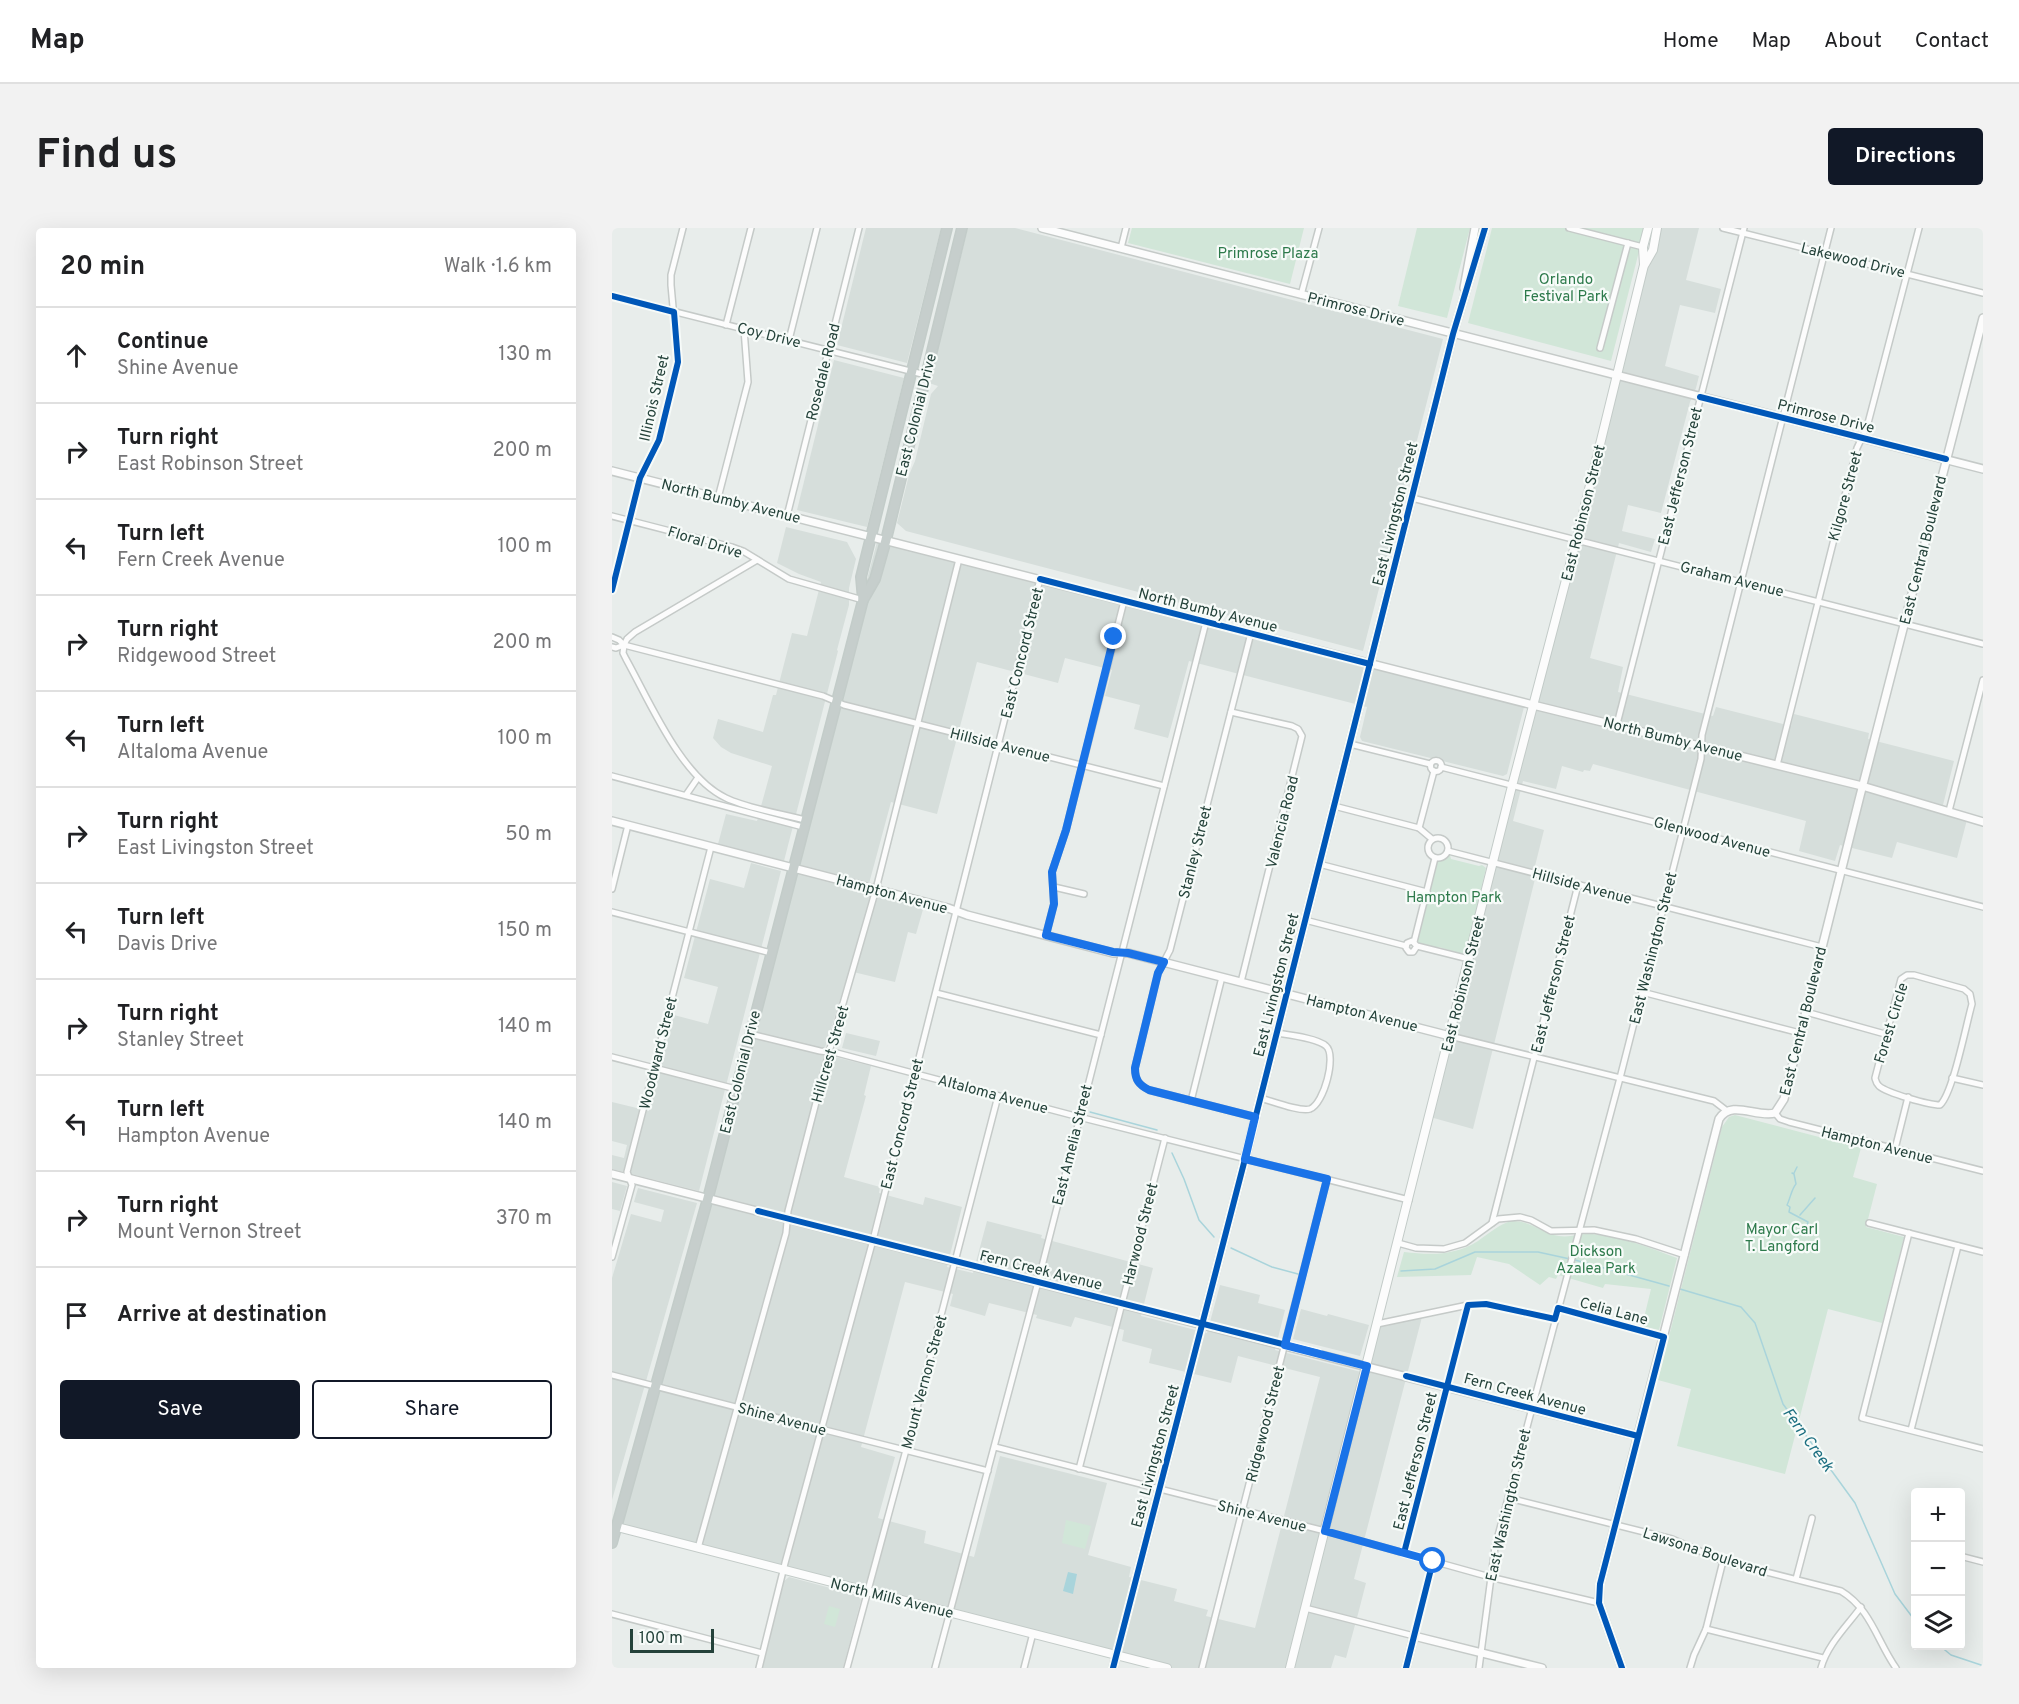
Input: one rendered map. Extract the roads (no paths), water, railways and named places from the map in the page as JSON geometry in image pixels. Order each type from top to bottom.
[{"type":"highway","name":"East Colonial Drive","points":[[863,600],[861,577],[947,228]]},
{"type":"highway","name":"East Colonial Drive","points":[[612,1543],[708,1198],[863,600],[875,579],[886,540],[962,228]]},
{"type":"main road","name":"East Robinson Street","points":[[1290,1668],[1576,540],[1644,265],[1643,247],[1648,228]]},
{"type":"main road","name":"East Robinson Street","points":[[1644,265],[1653,250],[1657,228]]},
{"type":"main road","name":"North Mills Avenue","points":[[616,1527],[1167,1668]]},
{"type":"street","name":"Illinois Street","points":[[612,590],[640,478],[659,440],[678,362],[671,275],[682,228]]},
{"type":"street","points":[[726,325],[751,228]]},
{"type":"street","points":[[789,340],[817,228]]},
{"type":"street","name":"Rosedale Road","points":[[787,516],[859,228]]},
{"type":"street","name":"Primrose Drive","points":[[1042,228],[1983,468]]},
{"type":"street","points":[[1121,248],[1126,228]]},
{"type":"street","points":[[1301,295],[1319,228]]},
{"type":"street","name":"East Livingston Street","points":[[1461,308],[1470,244],[1475,228]]},
{"type":"street","name":"East Livingston Street","points":[[1113,1668],[1245,1159],[1453,334],[1485,228]]},
{"type":"street","points":[[1569,228],[1643,247]]},
{"type":"street","name":"Lakewood Drive","points":[[1723,228],[1743,230],[1983,293]]},
{"type":"street","name":"East Washington Street","points":[[1479,1668],[1495,1547],[1684,829],[1701,759],[1702,735],[1831,228]]},
{"type":"street","name":"Kilgore Street","points":[[1777,765],[1857,448],[1867,427],[1919,228]]},
{"type":"street","name":"East Jefferson Street","points":[[1617,724],[1743,230]]},
{"type":"street","points":[[1600,348],[1628,243]]},
{"type":"street","name":"Coy Drive","points":[[612,296],[926,375]]},
{"type":"street","name":"East Central Boulevard","points":[[1727,1111],[1774,1113],[1784,1099],[1983,318]]},
{"type":"street","points":[[718,498],[748,382],[744,329]]},
{"type":"street","name":"North Bumby Avenue","points":[[612,471],[1370,664],[1862,786],[1983,822]]},
{"type":"street","name":"Graham Avenue","points":[[1412,498],[1983,644]]},
{"type":"street","name":"Floral Drive","points":[[612,516],[743,550],[789,579],[863,600]]},
{"type":"street","name":"Hillcrest Street","points":[[698,1548],[786,1233],[829,1052],[876,889],[959,559]]},
{"type":"street","points":[[757,560],[635,632],[627,639],[623,653],[676,749],[697,779],[728,800],[804,824]]},
{"type":"street","name":"East Concord Street","points":[[759,1668],[820,1429],[873,1240],[1040,579]]},
{"type":"street","points":[[1046,935],[1054,904],[1052,872],[1066,830],[1124,601]]},
{"type":"street","name":"East Amelia Street","points":[[935,1668],[1038,1282],[1206,621]]},
{"type":"street","name":"Stanley Street","points":[[1191,1101],[1142,1087],[1135,1078],[1135,1068],[1158,973],[1170,950],[1251,633]]},
{"type":"street","points":[[612,638],[624,645]]},
{"type":"street","points":[[612,647],[624,645]]},
{"type":"street","name":"Hillside Avenue","points":[[624,645],[823,696],[918,724],[1164,786]]},
{"type":"street","points":[[1949,811],[1983,680]]},
{"type":"street","name":"Valencia Road","points":[[1231,712],[1292,726],[1298,729],[1302,736],[1241,982]]},
{"type":"street","points":[[1350,744],[1430,764],[1434,771],[1419,828]]},
{"type":"street","points":[[1430,764],[1434,760],[1440,762],[1441,767],[1434,771]]},
{"type":"street","name":"Glenwood Avenue","points":[[1441,767],[1983,907]]},
{"type":"street","points":[[612,776],[804,824]]},
{"type":"street","points":[[686,795],[697,779]]},
{"type":"street","points":[[1334,806],[1419,828],[1432,839]]},
{"type":"street","name":"Hampton Avenue","points":[[612,821],[1046,935],[1164,962],[1714,1101],[1727,1111]]},
{"type":"street","points":[[612,889],[628,825]]},
{"type":"street","points":[[1438,837],[1443,839],[1448,846],[1448,851],[1443,857],[1435,858],[1427,849],[1432,839],[1438,837]]},
{"type":"street","name":"Woodward Street","points":[[612,1257],[632,1185],[627,1172],[711,847]]},
{"type":"street","name":"Hillside Avenue","points":[[1448,851],[1822,947]]},
{"type":"street","points":[[1305,920],[1406,946],[1407,950],[1415,951],[1435,858]]},
{"type":"street","points":[[1319,864],[1426,892]]},
{"type":"street","name":"East Jefferson Street","points":[[1492,1223],[1578,885]]},
{"type":"street","points":[[1054,887],[1084,894]]},
{"type":"street","points":[[612,912],[771,953]]},
{"type":"street","points":[[1406,946],[1410,942],[1469,959]]},
{"type":"street","name":"Forest Circle","points":[[1907,975],[1964,989],[1970,994],[1972,1004],[1952,1078],[1946,1099],[1940,1104],[1933,1105],[1908,1098],[1877,1084],[1875,1078],[1885,1034],[1901,979],[1907,975]]},
{"type":"street","points":[[1222,977],[1191,1101],[1255,1117]]},
{"type":"street","points":[[1642,992],[1800,1033]]},
{"type":"street","points":[[936,993],[1101,1035]]},
{"type":"street","points":[[1806,1012],[1885,1034]]},
{"type":"street","points":[[1260,1098],[1300,1109],[1310,1109],[1322,1098],[1332,1058],[1326,1046],[1318,1042],[1276,1033]]},
{"type":"street","name":"Altaloma Avenue","points":[[750,1034],[837,1053],[1079,1118],[1409,1200]]},
{"type":"street","points":[[612,1057],[736,1089]]},
{"type":"street","points":[[1952,1078],[1983,1085]]},
{"type":"street","name":"Mount Vernon Street","points":[[847,1668],[998,1096]]},
{"type":"street","points":[[1894,1149],[1908,1098]]},
{"type":"street","points":[[1622,1668],[1599,1603],[1600,1584],[1719,1119],[1727,1111]]},
{"type":"street","name":"Hampton Avenue","points":[[1774,1113],[1780,1119],[1789,1122],[1983,1171]]},
{"type":"street","name":"Harwood Street","points":[[1079,1469],[1165,1138]]},
{"type":"street","name":"Fern Creek Avenue","points":[[612,1174],[1638,1436]]},
{"type":"street","name":"Ridgewood Street","points":[[1202,1668],[1327,1179]]},
{"type":"street","points":[[1398,1243],[1423,1249],[1444,1250],[1476,1237],[1492,1223],[1508,1217],[1520,1217],[1551,1231],[1594,1230],[1636,1239],[1685,1255]]},
{"type":"street","points":[[1869,1223],[1983,1252]]},
{"type":"street","points":[[1909,1233],[1862,1418],[1983,1449]]},
{"type":"street","points":[[1911,1430],[1958,1246]]},
{"type":"street","points":[[1377,1324],[1468,1305],[1486,1304],[1555,1319]]},
{"type":"street","name":"East Jefferson Street","points":[[1404,1553],[1468,1305]]},
{"type":"street","name":"Celia Lane","points":[[1558,1308],[1664,1337]]},
{"type":"street","name":"Shine Avenue","points":[[612,1375],[988,1471]]},
{"type":"street","name":"Shine Avenue","points":[[995,1448],[1325,1531],[1490,1577],[1599,1603]]},
{"type":"street","name":"Lawsona Boulevard","points":[[1509,1498],[1672,1539],[1723,1561],[1841,1590],[1861,1607],[1896,1668]]},
{"type":"street","points":[[1796,1579],[1812,1518]]},
{"type":"street","points":[[1965,1557],[1983,1562]]},
{"type":"street","points":[[1406,1668],[1433,1561]]},
{"type":"street","points":[[1690,1668],[1706,1629],[1723,1561]]},
{"type":"street","points":[[1821,1668],[1823,1658],[1861,1607]]},
{"type":"street","points":[[1305,1608],[1542,1668]]},
{"type":"street","points":[[612,1614],[762,1653]]},
{"type":"street","points":[[1706,1629],[1823,1658]]},
{"type":"street","points":[[1024,1668],[1033,1634]]},
{"type":"water","points":[[1068,1572],[1077,1574],[1073,1594],[1063,1591]]},
{"type":"waterway","name":"Fern Creek","points":[[1090,1112],[1157,1130]]},
{"type":"waterway","name":"Fern Creek","points":[[1172,1153],[1199,1220],[1214,1237]]},
{"type":"waterway","points":[[1794,1173],[1797,1167]]},
{"type":"waterway","points":[[1792,1173],[1796,1184],[1787,1205],[1790,1207],[1789,1212],[1808,1222],[1806,1229]]},
{"type":"waterway","points":[[1800,1215],[1815,1198]]},
{"type":"waterway","name":"Fern Creek","points":[[1231,1248],[1272,1267],[1298,1274]]},
{"type":"waterway","name":"Fern Creek","points":[[1401,1271],[1435,1269],[1475,1252],[1538,1252],[1570,1259]]},
{"type":"waterway","name":"Fern Creek","points":[[1575,1260],[1669,1286]]},
{"type":"waterway","name":"Fern Creek","points":[[1680,1289],[1741,1307],[1755,1323],[1783,1404],[1855,1503],[1895,1594],[1911,1615]]},
{"type":"waterway","name":"Fern Creek","points":[[1945,1650],[1951,1655],[1981,1665]]},
{"type":"park label","name":"Primrose Plaza","points":[[1268,253]]},
{"type":"park label","name":"Orlando Festival Park","points":[[1566,288]]},
{"type":"park label","name":"Hampton Park","points":[[1454,897]]},
{"type":"park label","name":"Mayor Carl T. Langford","points":[[1782,1238]]},
{"type":"park label","name":"Dickson Azalea Park","points":[[1596,1260]]}]
